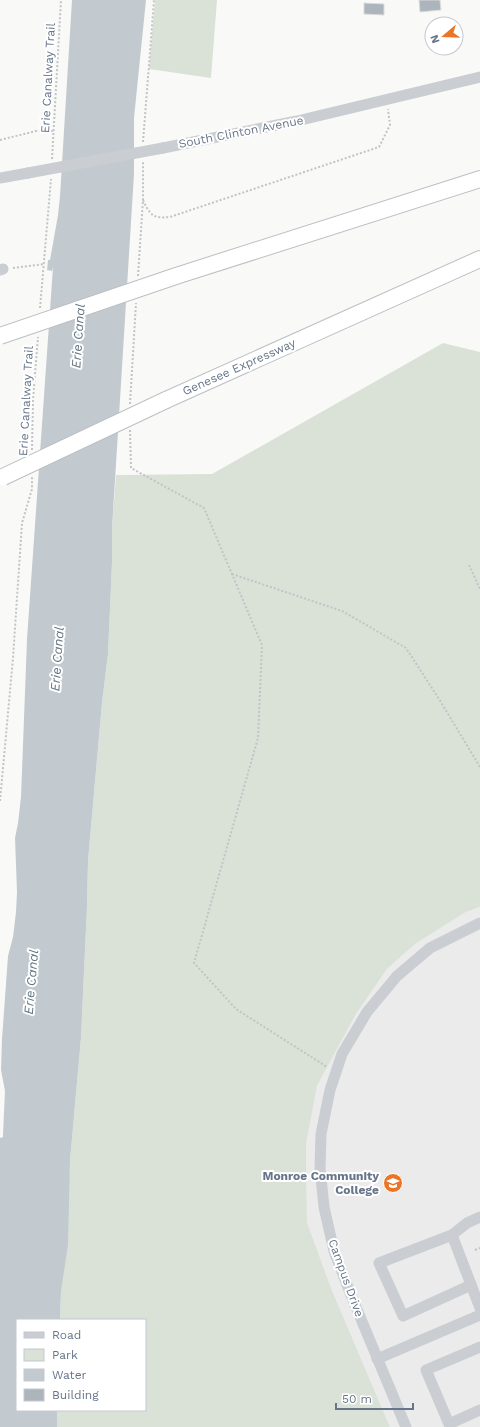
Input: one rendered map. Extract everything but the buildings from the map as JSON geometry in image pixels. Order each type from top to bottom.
[{"type":"highway","points":[[0,336],[176,276],[480,179]]},
{"type":"highway","name":"Genesee Expressway","points":[[2,478],[166,400],[480,259]]},
{"type":"street","name":"South Clinton Avenue","points":[[0,178],[163,148],[297,121],[480,77]]},
{"type":"street","name":"Campus Drive","points":[[406,1427],[377,1359],[334,1250],[324,1207],[320,1168],[321,1134],[330,1090],[342,1054],[367,1012],[397,976],[430,948],[480,923]]},
{"type":"street","points":[[471,1285],[403,1316],[379,1263],[452,1235],[466,1223],[480,1217]]},
{"type":"street","points":[[452,1235],[471,1285],[479,1301]]},
{"type":"street","points":[[377,1359],[480,1315]]},
{"type":"street","points":[[480,1347],[426,1370],[449,1424],[480,1410]]},
{"type":"path","name":"Erie Canalway Trail","points":[[52,162],[61,0]]},
{"type":"path","points":[[143,142],[154,0]]},
{"type":"path","points":[[143,200],[149,212],[159,218],[170,217],[379,147],[390,125],[386,100]]},
{"type":"path","points":[[0,140],[36,131],[54,131]]},
{"type":"path","points":[[138,278],[143,200],[143,157]]},
{"type":"path","points":[[40,312],[51,178]]},
{"type":"path","points":[[2,270],[44,264]]},
{"type":"path","points":[[130,409],[136,301]]},
{"type":"path","name":"Erie Canalway Trail","points":[[32,452],[33,399],[38,336]]},
{"type":"path","points":[[130,424],[131,468],[204,508],[262,645],[258,738],[194,963],[236,1009],[335,1073]]},
{"type":"path","name":"Erie Canalway Trail","points":[[0,801],[13,658],[22,523],[32,489],[32,474]]},
{"type":"path","points":[[469,565],[480,589]]},
{"type":"path","points":[[232,574],[342,611],[406,648],[439,699],[480,768]]},
{"type":"path","points":[[475,1250],[480,1248]]},
{"type":"shaded area","name":"Monroe Community College","points":[[480,907],[480,1427],[390,1427],[331,1288],[307,1222],[306,1145],[317,1086],[356,1014],[387,969],[415,944],[466,912]]},
{"type":"green space","points":[[155,0],[217,0],[211,78],[149,69]]},
{"type":"green space","points":[[443,343],[480,352],[480,907],[466,912],[415,944],[387,969],[356,1014],[317,1086],[306,1145],[307,1222],[331,1288],[390,1427],[57,1427],[57,1411],[146,1411],[146,1319],[60,1319],[70,1161],[81,1038],[88,861],[102,703],[108,654],[112,529],[116,475],[212,474]]},
{"type":"water","name":"Erie Canal","points":[[72,0],[146,0],[134,118],[134,174],[112,529],[108,654],[102,703],[88,861],[81,1038],[70,1161],[68,1245],[61,1291],[60,1319],[16,1319],[16,1411],[57,1411],[57,1427],[0,1427],[0,1138],[3,1137],[5,1091],[1,1070],[2,1039],[8,956],[13,937],[16,912],[17,892],[15,838],[21,797],[27,639],[53,267],[52,271],[47,270],[58,215]]},
{"type":"place","name":"Monroe Community College","points":[[393,1183]]}]
